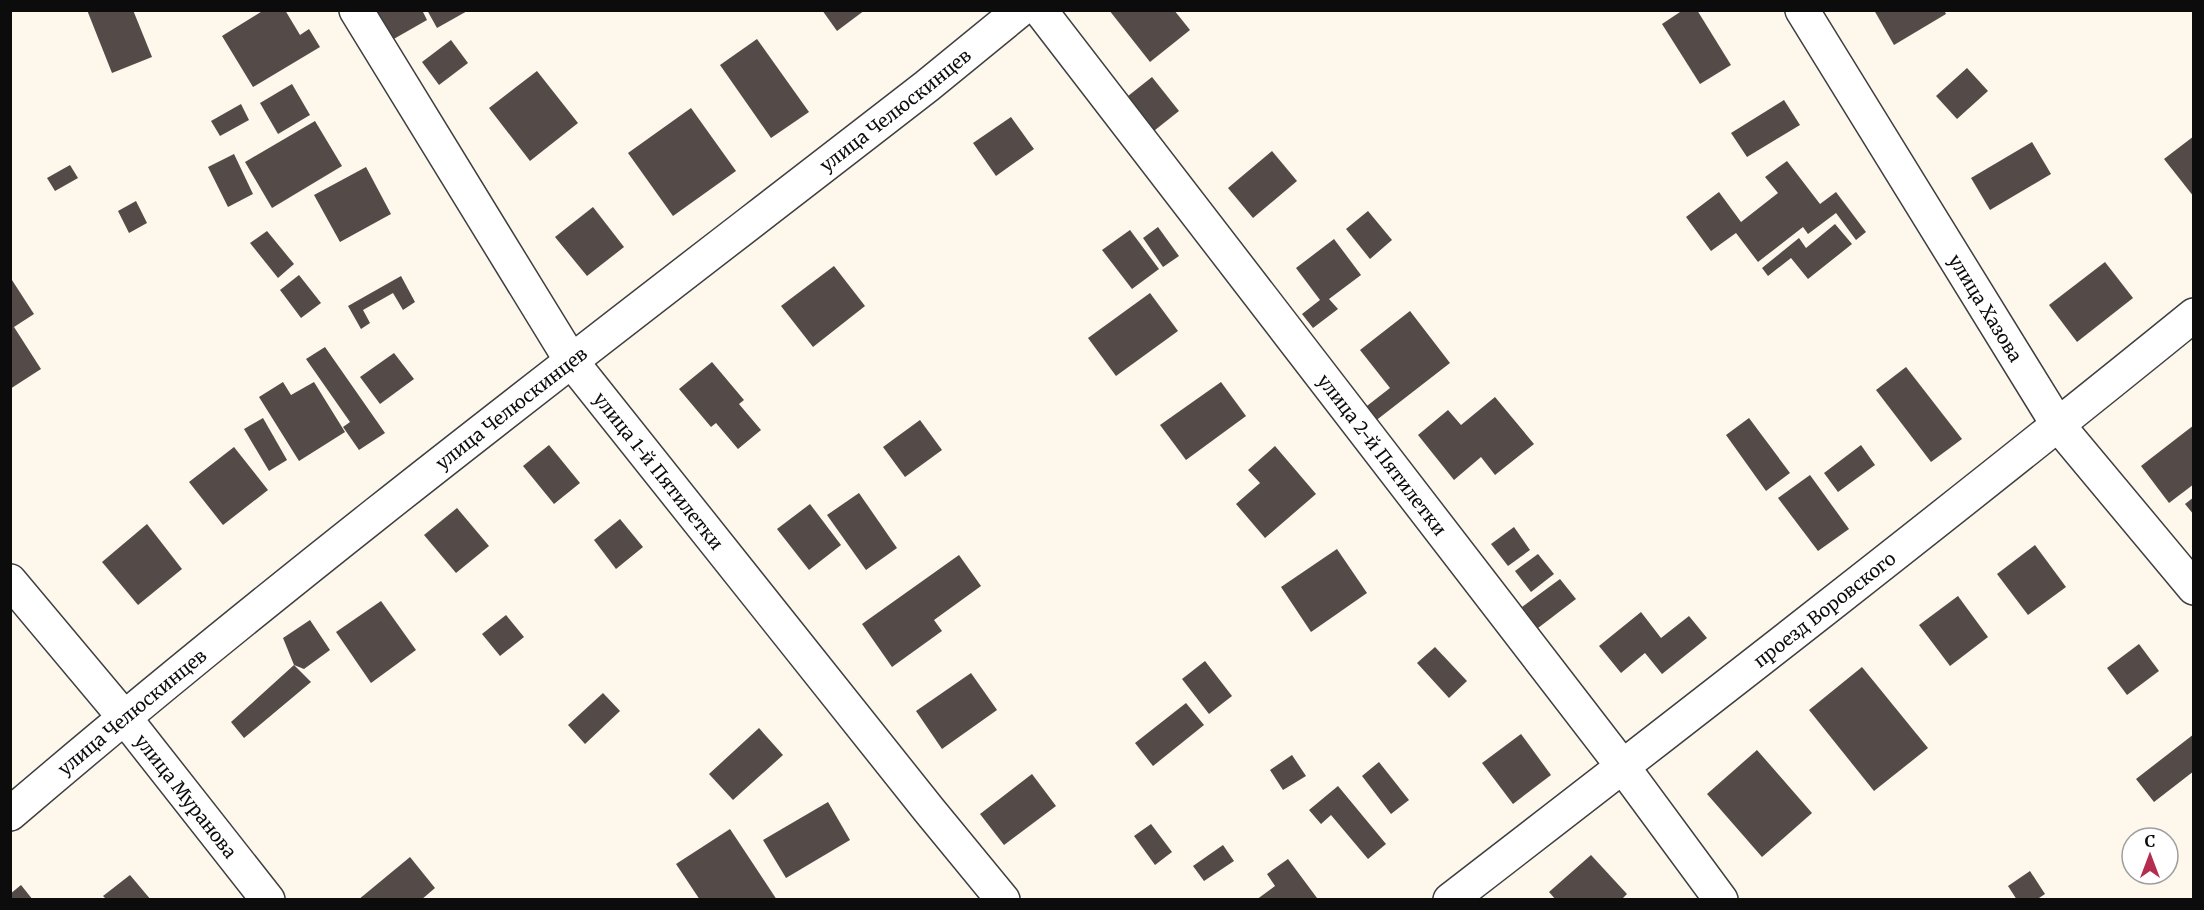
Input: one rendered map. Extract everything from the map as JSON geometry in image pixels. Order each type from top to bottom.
[{"type":"street","name":"улица 1-й Пятилетки","points":[[356,10],[572,362],[922,801],[1004,900]]},
{"type":"street","name":"улица Челюскинцев","points":[[10,814],[124,717],[336,544],[918,93],[1020,10]]},
{"type":"street","name":"улица 2-й Пятилетки","points":[[1040,10],[1623,767],[1721,900]]},
{"type":"street","name":"улица Хазова","points":[[1802,10],[2058,425],[2193,588]]},
{"type":"street","name":"проезд Воровского","points":[[1450,900],[2058,425],[2193,315]]},
{"type":"street","name":"улица Муранова","points":[[10,580],[124,717],[268,900]]},
{"type":"building","points":[[87,10],[133,10],[152,57],[112,73]]},
{"type":"building","points":[[264,10],[285,10],[300,35],[309,29],[320,47],[253,87],[222,36]]},
{"type":"building","points":[[375,10],[422,10],[427,20],[392,40]]},
{"type":"building","points":[[427,10],[469,10],[437,28]]},
{"type":"building","points":[[822,10],[865,10],[837,31]]},
{"type":"building","points":[[1109,10],[1174,10],[1190,30],[1150,62]]},
{"type":"building","points":[[1683,10],[1697,10],[1731,65],[1700,84],[1662,24]]},
{"type":"building","points":[[1874,10],[1944,10],[1946,14],[1894,45]]},
{"type":"building","points":[[757,39],[809,112],[771,138],[720,65]]},
{"type":"building","points":[[451,40],[468,63],[439,85],[422,62]]},
{"type":"building","points":[[1967,68],[1988,91],[1957,119],[1936,96]]},
{"type":"building","points":[[537,71],[578,123],[530,161],[489,108]]},
{"type":"building","points":[[1152,77],[1179,111],[1145,138],[1118,104]]},
{"type":"building","points":[[292,84],[310,115],[278,134],[260,103]]},
{"type":"building","points":[[1784,100],[1800,125],[1747,157],[1731,133]]},
{"type":"building","points":[[241,104],[249,120],[220,136],[211,121]]},
{"type":"building","points":[[691,108],[736,171],[673,216],[628,153]]},
{"type":"building","points":[[1011,117],[1034,149],[996,176],[973,143]]},
{"type":"building","points":[[315,121],[342,166],[272,208],[245,162]]},
{"type":"building","points":[[2194,136],[2194,197],[2164,159]]},
{"type":"building","points":[[2032,142],[2051,174],[1990,210],[1971,178]]},
{"type":"building","points":[[1272,151],[1297,181],[1253,218],[1228,188]]},
{"type":"building","points":[[234,154],[253,194],[228,207],[208,167]]},
{"type":"building","points":[[1787,161],[1820,204],[1836,192],[1866,232],[1856,240],[1836,213],[1808,234],[1803,227],[1758,262],[1736,233],[1711,251],[1686,217],[1719,192],[1741,222],[1778,193],[1765,177]]},
{"type":"building","points":[[70,165],[78,178],[55,191],[47,178]]},
{"type":"building","points":[[366,167],[391,214],[340,242],[314,195]]},
{"type":"building","points":[[136,201],[147,223],[129,233],[118,211]]},
{"type":"building","points":[[593,207],[624,247],[587,276],[555,237]]},
{"type":"building","points":[[1368,211],[1392,240],[1370,259],[1346,229]]},
{"type":"building","points":[[1835,224],[1852,244],[1808,279],[1791,258],[1768,276],[1762,268],[1799,238],[1806,248]]},
{"type":"building","points":[[1158,227],[1179,256],[1163,267],[1143,238]]},
{"type":"building","points":[[1130,230],[1159,269],[1132,289],[1102,250]]},
{"type":"building","points":[[267,231],[294,264],[278,278],[250,243]]},
{"type":"building","points":[[1334,239],[1361,275],[1329,299],[1338,309],[1313,328],[1302,314],[1320,300],[1296,268]]},
{"type":"building","points":[[2105,262],[2133,298],[2077,342],[2049,305]]},
{"type":"building","points":[[834,266],[865,306],[813,347],[781,306]]},
{"type":"building","points":[[299,275],[321,303],[301,318],[280,290]]},
{"type":"building","points":[[401,276],[415,302],[403,310],[393,293],[363,310],[370,323],[361,329],[348,306]]},
{"type":"building","points":[[10,277],[34,314],[14,327],[41,369],[10,389]]},
{"type":"building","points":[[1150,293],[1178,331],[1116,376],[1088,338]]},
{"type":"building","points":[[1410,311],[1450,363],[1374,422],[1363,409],[1390,388],[1360,350]]},
{"type":"building","points":[[325,347],[385,433],[359,450],[343,427],[350,422],[306,359]]},
{"type":"building","points":[[394,353],[414,379],[380,404],[360,377]]},
{"type":"building","points":[[712,362],[744,400],[739,404],[761,430],[738,449],[716,423],[711,427],[679,389]]},
{"type":"building","points":[[1906,367],[1962,439],[1931,462],[1876,390]]},
{"type":"building","points":[[283,382],[291,395],[314,382],[345,432],[299,461],[259,397]]},
{"type":"building","points":[[1221,382],[1246,416],[1186,460],[1160,425]]},
{"type":"building","points":[[1495,397],[1534,444],[1495,475],[1481,457],[1454,480],[1418,435],[1448,410],[1461,425]]},
{"type":"building","points":[[263,418],[287,460],[269,471],[244,429]]},
{"type":"building","points":[[1749,418],[1790,473],[1766,491],[1726,435]]},
{"type":"building","points":[[920,420],[942,450],[905,477],[883,447]]},
{"type":"building","points":[[2194,425],[2194,484],[2169,503],[2141,466]]},
{"type":"building","points":[[549,445],[580,483],[554,504],[523,466]]},
{"type":"building","points":[[1861,445],[1875,465],[1838,492],[1824,473]]},
{"type":"building","points":[[1275,446],[1316,494],[1265,538],[1236,504],[1260,483],[1248,470]]},
{"type":"building","points":[[234,447],[268,490],[223,525],[189,482]]},
{"type":"building","points":[[1810,475],[1849,529],[1818,551],[1778,498]]},
{"type":"building","points":[[859,493],[897,548],[866,570],[827,515]]},
{"type":"building","points":[[2194,497],[2194,515],[2185,504]]},
{"type":"building","points":[[810,504],[841,545],[809,570],[777,529]]},
{"type":"building","points":[[457,508],[489,546],[456,573],[424,535]]},
{"type":"building","points":[[620,519],[643,547],[616,569],[594,540]]},
{"type":"building","points":[[147,524],[182,569],[138,605],[102,562]]},
{"type":"building","points":[[1514,527],[1530,550],[1508,566],[1491,544]]},
{"type":"building","points":[[2035,545],[2066,587],[2028,615],[1997,574]]},
{"type":"building","points":[[1337,549],[1367,593],[1311,632],[1281,587]]},
{"type":"building","points":[[1538,554],[1554,574],[1531,592],[1515,571]]},
{"type":"building","points":[[959,555],[981,586],[934,620],[942,631],[892,667],[862,624]]},
{"type":"building","points":[[1560,579],[1576,599],[1538,628],[1522,607]]},
{"type":"building","points":[[1958,596],[1988,637],[1950,666],[1919,625]]},
{"type":"building","points":[[381,601],[416,650],[371,683],[336,632]]},
{"type":"building","points":[[1641,612],[1661,638],[1689,616],[1707,638],[1662,674],[1645,653],[1621,673],[1599,646]]},
{"type":"building","points":[[506,615],[524,637],[500,656],[482,634]]},
{"type":"building","points":[[310,620],[330,650],[304,669],[294,665],[283,638]]},
{"type":"building","points":[[2139,644],[2159,671],[2127,695],[2107,668]]},
{"type":"building","points":[[1435,647],[1467,681],[1449,698],[1417,663]]},
{"type":"building","points":[[1205,661],[1232,696],[1209,714],[1182,679]]},
{"type":"building","points":[[294,665],[311,682],[244,738],[231,722]]},
{"type":"building","points":[[1862,667],[1928,748],[1874,791],[1809,710]]},
{"type":"building","points":[[971,673],[997,710],[942,749],[916,711]]},
{"type":"building","points":[[603,693],[620,711],[585,744],[568,725]]},
{"type":"building","points":[[1186,703],[1204,725],[1153,766],[1135,743]]},
{"type":"building","points":[[759,728],[783,755],[733,800],[709,774]]},
{"type":"building","points":[[1521,734],[1551,775],[1513,804],[1482,763]]},
{"type":"building","points":[[2194,734],[2194,771],[2154,802],[2136,779]]},
{"type":"building","points":[[1757,750],[1812,813],[1762,857],[1707,794]]},
{"type":"building","points":[[1292,755],[1306,776],[1283,790],[1270,770]]},
{"type":"building","points":[[1379,762],[1409,800],[1391,814],[1362,776]]},
{"type":"building","points":[[1032,774],[1056,806],[1004,845],[980,814]]},
{"type":"building","points":[[1338,786],[1386,844],[1368,859],[1331,815],[1321,824],[1309,810]]},
{"type":"building","points":[[828,802],[850,840],[786,878],[763,840]]},
{"type":"building","points":[[1151,824],[1172,852],[1155,865],[1134,836]]},
{"type":"building","points":[[730,829],[777,900],[700,900],[676,864]]},
{"type":"building","points":[[1223,845],[1234,861],[1204,881],[1193,866]]},
{"type":"building","points":[[1591,855],[1627,894],[1621,900],[1556,900],[1549,892]]},
{"type":"building","points":[[410,857],[435,888],[421,900],[358,900]]},
{"type":"building","points":[[1288,859],[1317,898],[1256,900],[1275,886],[1267,874]]},
{"type":"building","points":[[2030,871],[2045,894],[2036,900],[2017,900],[2008,886]]},
{"type":"building","points":[[130,875],[151,900],[107,900],[103,896]]},
{"type":"building","points":[[21,885],[33,900],[10,900],[10,894]]}]
